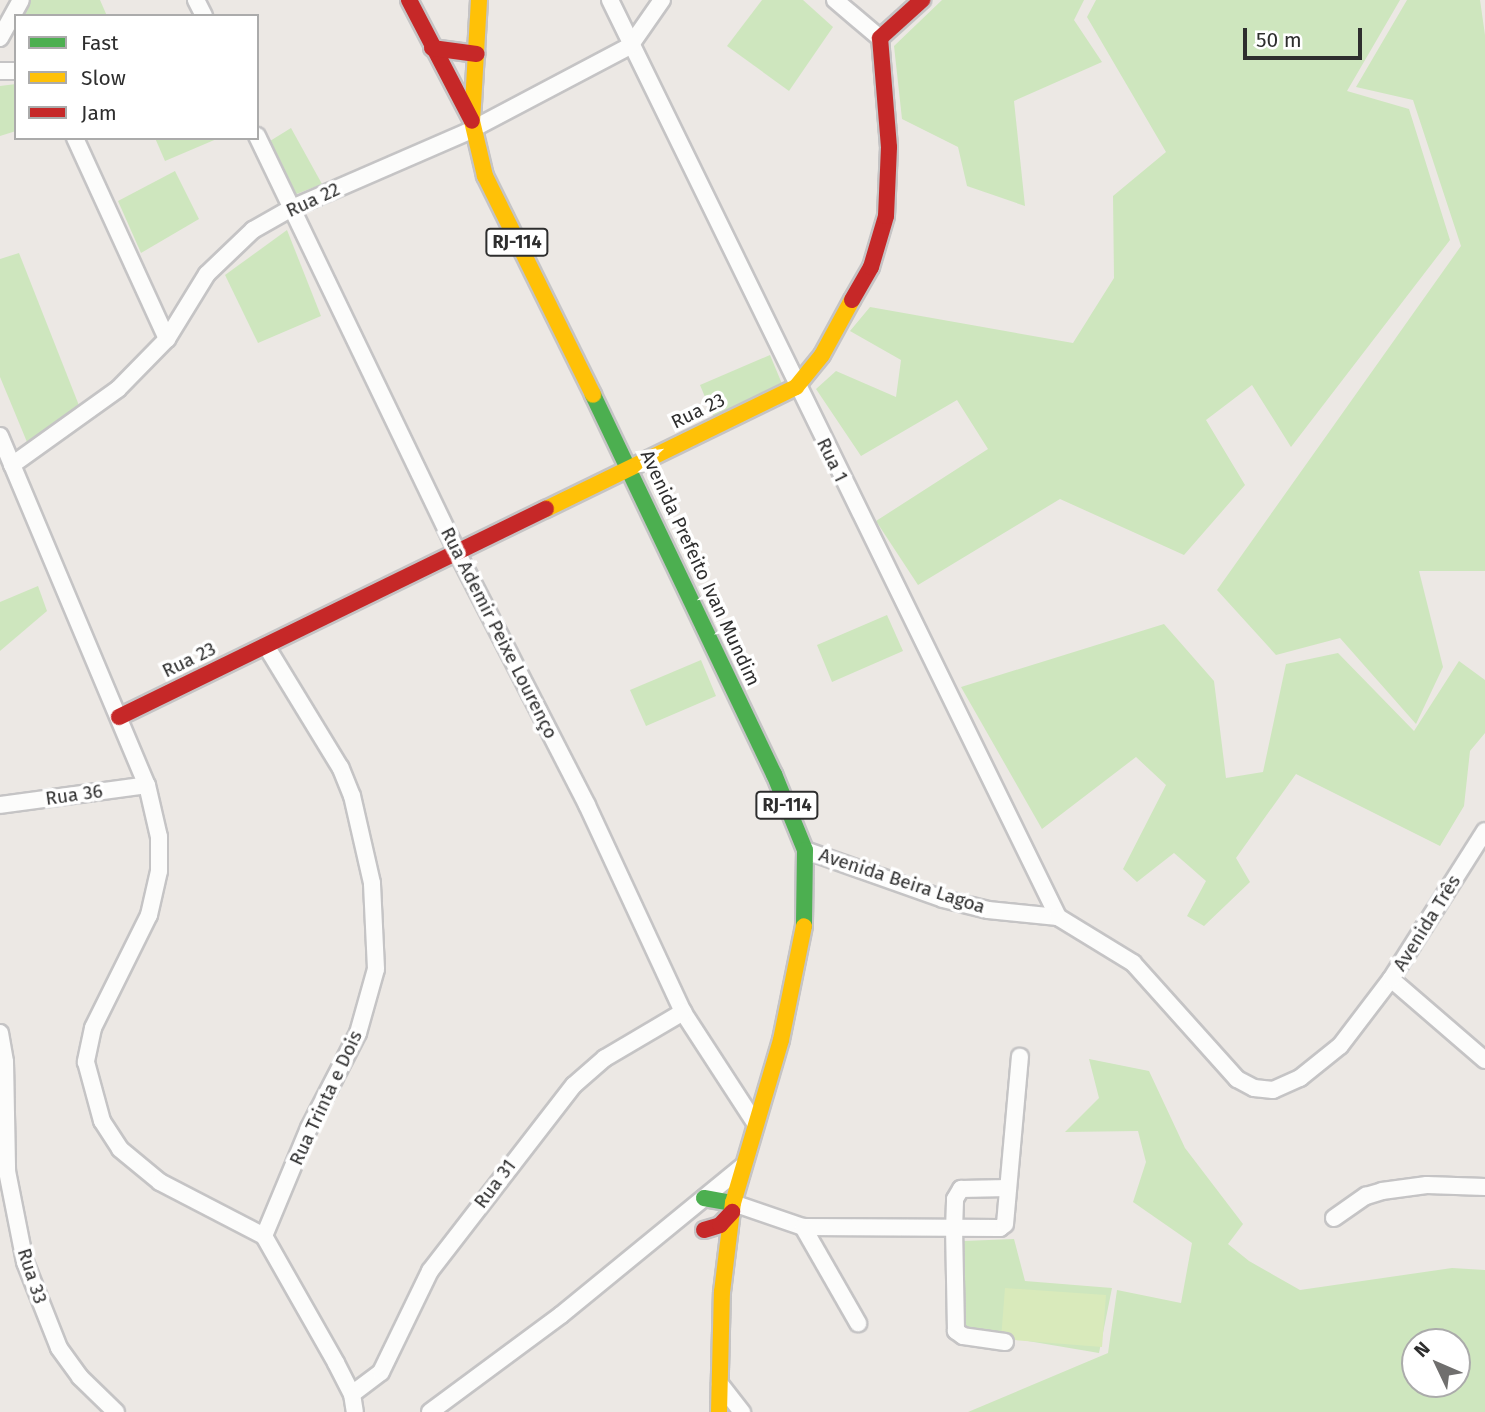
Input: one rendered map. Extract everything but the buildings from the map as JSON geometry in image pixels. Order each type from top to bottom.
[{"type":"main road","points":[[409,0],[473,125]]},
{"type":"main road","name":"Avenida Prefeito Ivan Mundim","points":[[479,0],[473,125],[485,176],[629,468],[774,774],[805,850],[804,933],[781,1040],[742,1167]]},
{"type":"main road","points":[[880,38],[922,0]]},
{"type":"main road","name":"Rua 23","points":[[119,717],[796,387],[822,355],[871,267],[886,216],[889,147],[880,38]]},
{"type":"main road","points":[[432,48],[477,54]]},
{"type":"main road","name":"RJ-114","points":[[719,1412],[717,1380],[727,1254],[732,1208],[742,1167]]},
{"type":"main road","points":[[700,1201],[732,1208],[720,1225],[702,1229]]},
{"type":"street","points":[[0,38],[21,0]]},
{"type":"street","name":"Rua 1","points":[[610,0],[796,387],[1058,917]]},
{"type":"street","name":"Rua 22","points":[[12,465],[118,389],[167,338],[207,274],[231,248],[290,209],[473,125],[630,46],[662,0]]},
{"type":"street","points":[[835,0],[880,38]]},
{"type":"street","points":[[76,140],[167,338]]},
{"type":"street","name":"Rua Ademir Peixe Lourenço","points":[[259,140],[457,552],[587,805],[683,1012],[755,1123]]},
{"type":"street","points":[[0,436],[147,785],[159,837],[159,870],[149,915],[93,1028],[86,1062],[92,1094],[102,1121],[120,1149],[160,1182],[264,1236],[352,1394],[355,1412]]},
{"type":"street","name":"Rua Trinta e Dois","points":[[264,1236],[309,1128],[358,1033],[376,969],[372,883],[352,796],[340,767],[266,646]]},
{"type":"street","name":"Rua 36","points":[[0,805],[147,785]]},
{"type":"street","name":"Avenida Três","points":[[1391,979],[1485,831]]},
{"type":"street","name":"Avenida Beira Lagoa","points":[[805,850],[943,899],[988,910],[1058,917],[1133,963],[1237,1079],[1254,1088],[1273,1090],[1300,1078],[1340,1046],[1391,979]]},
{"type":"street","points":[[1391,979],[1485,1060]]},
{"type":"street","name":"Rua 31","points":[[352,1394],[381,1372],[430,1271],[574,1085],[605,1058],[683,1012]]},
{"type":"street","name":"Rua 33","points":[[0,1033],[5,1062],[7,1171],[25,1262],[58,1348],[80,1377],[116,1412]]},
{"type":"street","points":[[732,1208],[803,1227],[954,1230],[1003,1227],[1020,1057]]},
{"type":"street","points":[[430,1412],[561,1315],[742,1167]]},
{"type":"street","points":[[1334,1218],[1366,1196],[1382,1191],[1427,1185],[1485,1187]]},
{"type":"street","points":[[1004,1342],[963,1336],[956,1331],[954,1230],[956,1199],[961,1189],[1008,1188]]},
{"type":"street","points":[[700,1201],[694,1217],[727,1254]]},
{"type":"street","points":[[676,1221],[702,1229]]},
{"type":"street","points":[[803,1227],[858,1324]]},
{"type":"street","points":[[717,1380],[742,1412]]},
{"type":"green space","points":[[30,0],[100,0],[106,14],[21,14]]},
{"type":"green space","points":[[762,0],[803,0],[833,27],[789,91],[727,46]]},
{"type":"green space","points":[[942,0],[1084,0],[1074,20],[1102,62],[1014,101],[1025,206],[967,186],[958,147],[902,119],[894,46]]},
{"type":"green space","points":[[1096,0],[1400,0],[1347,91],[1409,109],[1450,240],[1291,447],[1252,385],[1206,420],[1245,485],[1184,555],[1060,499],[918,585],[876,521],[988,449],[957,400],[861,456],[816,389],[836,371],[896,397],[901,360],[850,331],[870,307],[1073,343],[1114,278],[1113,196],[1166,152],[1087,17]]},
{"type":"green space","points":[[1407,0],[1480,0],[1485,35],[1485,571],[1419,571],[1443,667],[1416,724],[1340,638],[1276,655],[1217,590],[1461,246],[1413,100],[1356,87]]},
{"type":"green space","points":[[14,84],[14,132],[0,136],[0,86]]},
{"type":"green space","points":[[291,128],[322,184],[294,195],[270,141]]},
{"type":"green space","points":[[156,140],[214,140],[165,161]]},
{"type":"green space","points":[[175,171],[199,219],[141,253],[118,201]]},
{"type":"green space","points":[[287,230],[321,316],[258,343],[225,275]]},
{"type":"green space","points":[[19,253],[80,408],[27,442],[0,377],[0,259]]},
{"type":"green space","points":[[770,355],[785,391],[715,421],[700,385]]},
{"type":"green space","points":[[38,586],[47,611],[0,651],[0,602]]},
{"type":"green space","points":[[887,615],[903,651],[832,682],[817,645]]},
{"type":"green space","points":[[1164,624],[1214,681],[1226,778],[1263,772],[1286,664],[1338,653],[1414,731],[1459,661],[1485,680],[1485,733],[1470,751],[1464,806],[1440,846],[1296,774],[1236,858],[1250,882],[1204,926],[1187,916],[1206,881],[1174,853],[1137,882],[1123,869],[1166,785],[1136,757],[1042,829],[961,687]]},
{"type":"green space","points":[[701,660],[716,696],[646,726],[630,690]]},
{"type":"green space","points":[[1089,1059],[1149,1071],[1185,1148],[1243,1224],[1228,1244],[1249,1261],[1300,1290],[1452,1268],[1485,1270],[1485,1412],[968,1412],[1108,1353],[1117,1290],[1181,1303],[1192,1243],[1133,1202],[1146,1162],[1138,1131],[1065,1132],[1099,1098]]},
{"type":"green space","points":[[1014,1239],[1025,1281],[1112,1288],[1099,1353],[962,1330],[964,1241]]},
{"type":"green space","points":[[1005,1288],[1106,1295],[1102,1347],[1001,1339]]},
{"type":"traffic: fast","points":[[593,395],[774,774],[805,850],[804,926]]},
{"type":"traffic: fast","points":[[704,1198],[733,1203]]},
{"type":"traffic: slow","points":[[479,0],[472,121],[485,176],[593,395]]},
{"type":"traffic: slow","points":[[546,509],[796,387],[822,355],[852,300]]},
{"type":"traffic: slow","points":[[719,1412],[722,1292],[733,1203],[781,1040],[804,926]]},
{"type":"traffic: jam","points":[[409,0],[472,121]]},
{"type":"traffic: jam","points":[[852,300],[871,267],[886,216],[889,147],[880,38],[922,0]]},
{"type":"traffic: jam","points":[[432,48],[477,54]]},
{"type":"traffic: jam","points":[[119,717],[546,509]]},
{"type":"traffic: jam","points":[[704,1230],[720,1225],[732,1212]]}]
